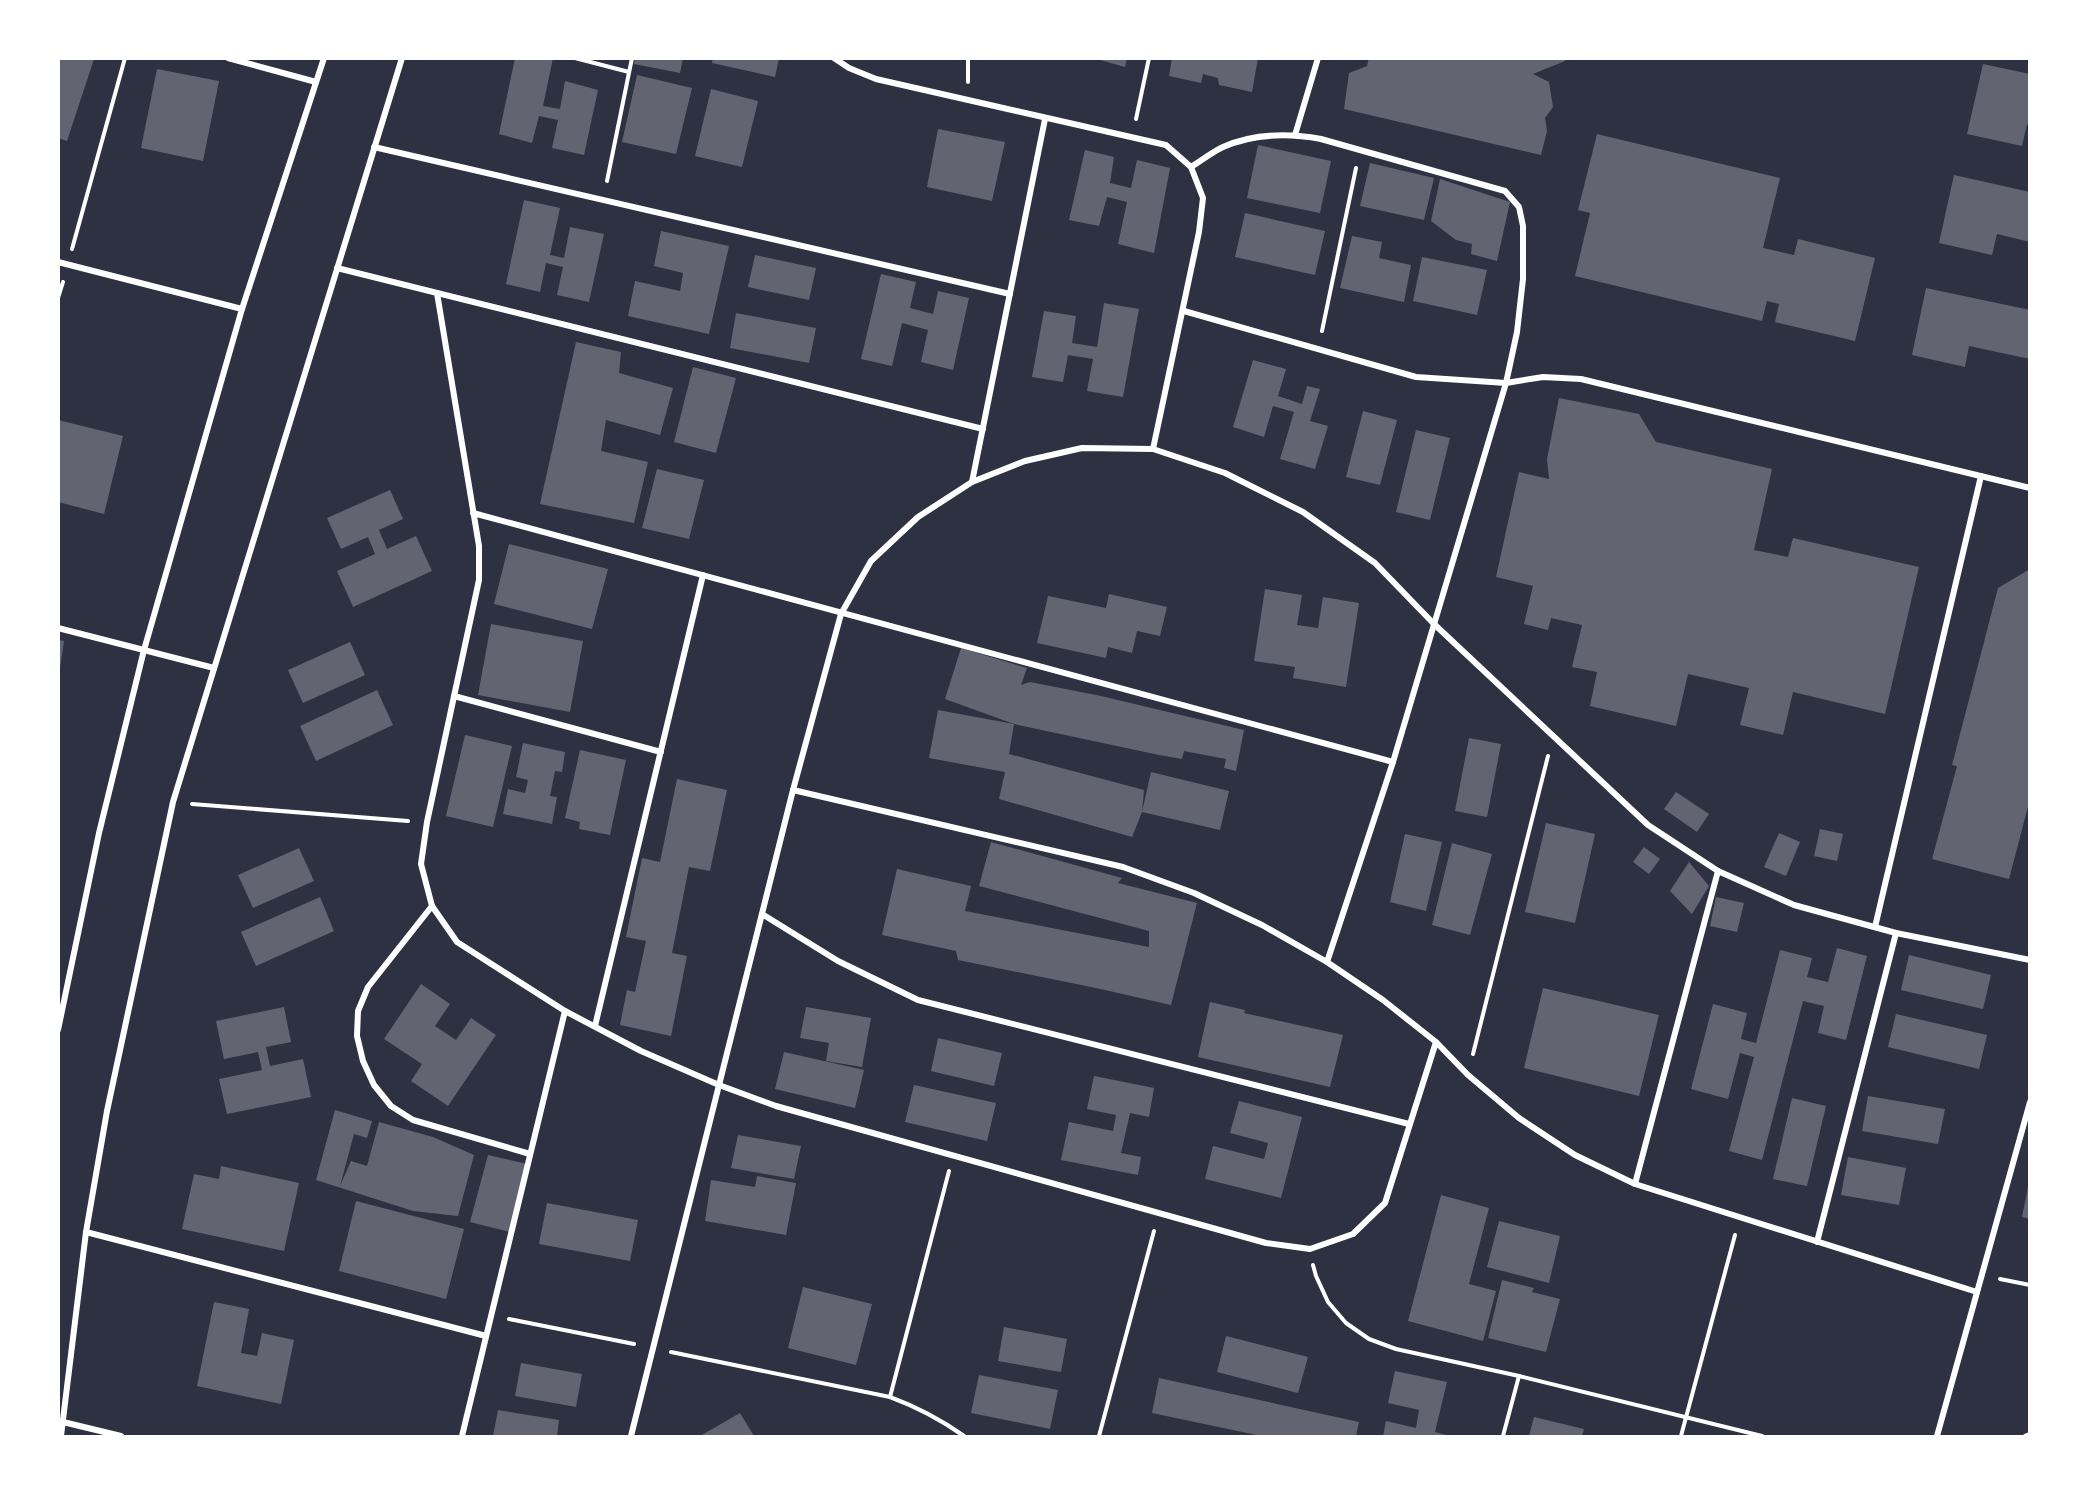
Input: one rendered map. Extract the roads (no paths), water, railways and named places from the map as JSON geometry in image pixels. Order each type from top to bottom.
[{"type":"street","points":[[228,58],[316,82]]},
{"type":"street","points":[[58,1030],[99,833],[144,650],[242,309],[324,58]]},
{"type":"street","points":[[61,1437],[86,1232],[107,1111],[173,802],[402,58]]},
{"type":"street","points":[[834,58],[849,68],[876,79],[1166,146],[1191,167],[1203,198],[1184,310],[1153,449]]},
{"type":"street","points":[[1295,135],[1318,58]]},
{"type":"street","points":[[972,482],[1045,119]]},
{"type":"street","points":[[1191,167],[1222,147],[1258,136],[1295,135],[1321,139],[1505,192],[1519,207],[1523,226],[1523,279],[1517,332],[1506,383],[1393,762],[1328,962]]},
{"type":"street","points":[[374,147],[1010,294]]},
{"type":"street","points":[[58,262],[242,309]]},
{"type":"street","points":[[337,268],[983,429]]},
{"type":"street","points":[[437,293],[479,546],[479,580],[427,822],[421,864],[432,906],[458,942],[565,1011],[641,1051],[719,1085],[824,1120],[1158,1214],[1266,1243],[1310,1249],[1353,1234],[1385,1203],[1436,1042]]},
{"type":"street","points":[[1184,310],[1416,377],[1506,383],[1544,378],[1581,379],[2030,488]]},
{"type":"street","points":[[631,1437],[793,790],[841,614],[871,561],[918,517],[972,482],[1025,461],[1082,448],[1153,449],[1225,473],[1304,512],[1375,563],[1434,624],[1648,825],[1718,871],[1794,905],[1896,933],[2030,960]]},
{"type":"street","points":[[1875,927],[1981,476]]},
{"type":"street","points":[[473,513],[1393,762]]},
{"type":"street","points":[[595,1026],[704,575]]},
{"type":"street","points":[[58,628],[214,668]]},
{"type":"street","points":[[454,696],[661,752]]},
{"type":"street","points":[[793,790],[1123,867],[1204,898],[1262,925],[1328,962],[1383,1000],[1436,1042],[1468,1075],[1519,1118],[1566,1149],[1635,1184],[1977,1292]]},
{"type":"street","points":[[1635,1184],[1718,871]]},
{"type":"street","points":[[432,906],[368,987],[358,1011],[357,1036],[363,1061],[374,1085],[391,1106],[412,1120],[530,1154]]},
{"type":"street","points":[[762,914],[837,961],[918,1000],[1409,1124]]},
{"type":"street","points":[[1817,1242],[1896,933]]},
{"type":"street","points":[[462,1437],[565,1011]]},
{"type":"street","points":[[1937,1437],[2030,1102]]},
{"type":"street","points":[[86,1232],[486,1336]]},
{"type":"street","points":[[63,1422],[121,1437]]},
{"type":"lane","points":[[2025,1437],[2030,1434]]}]
